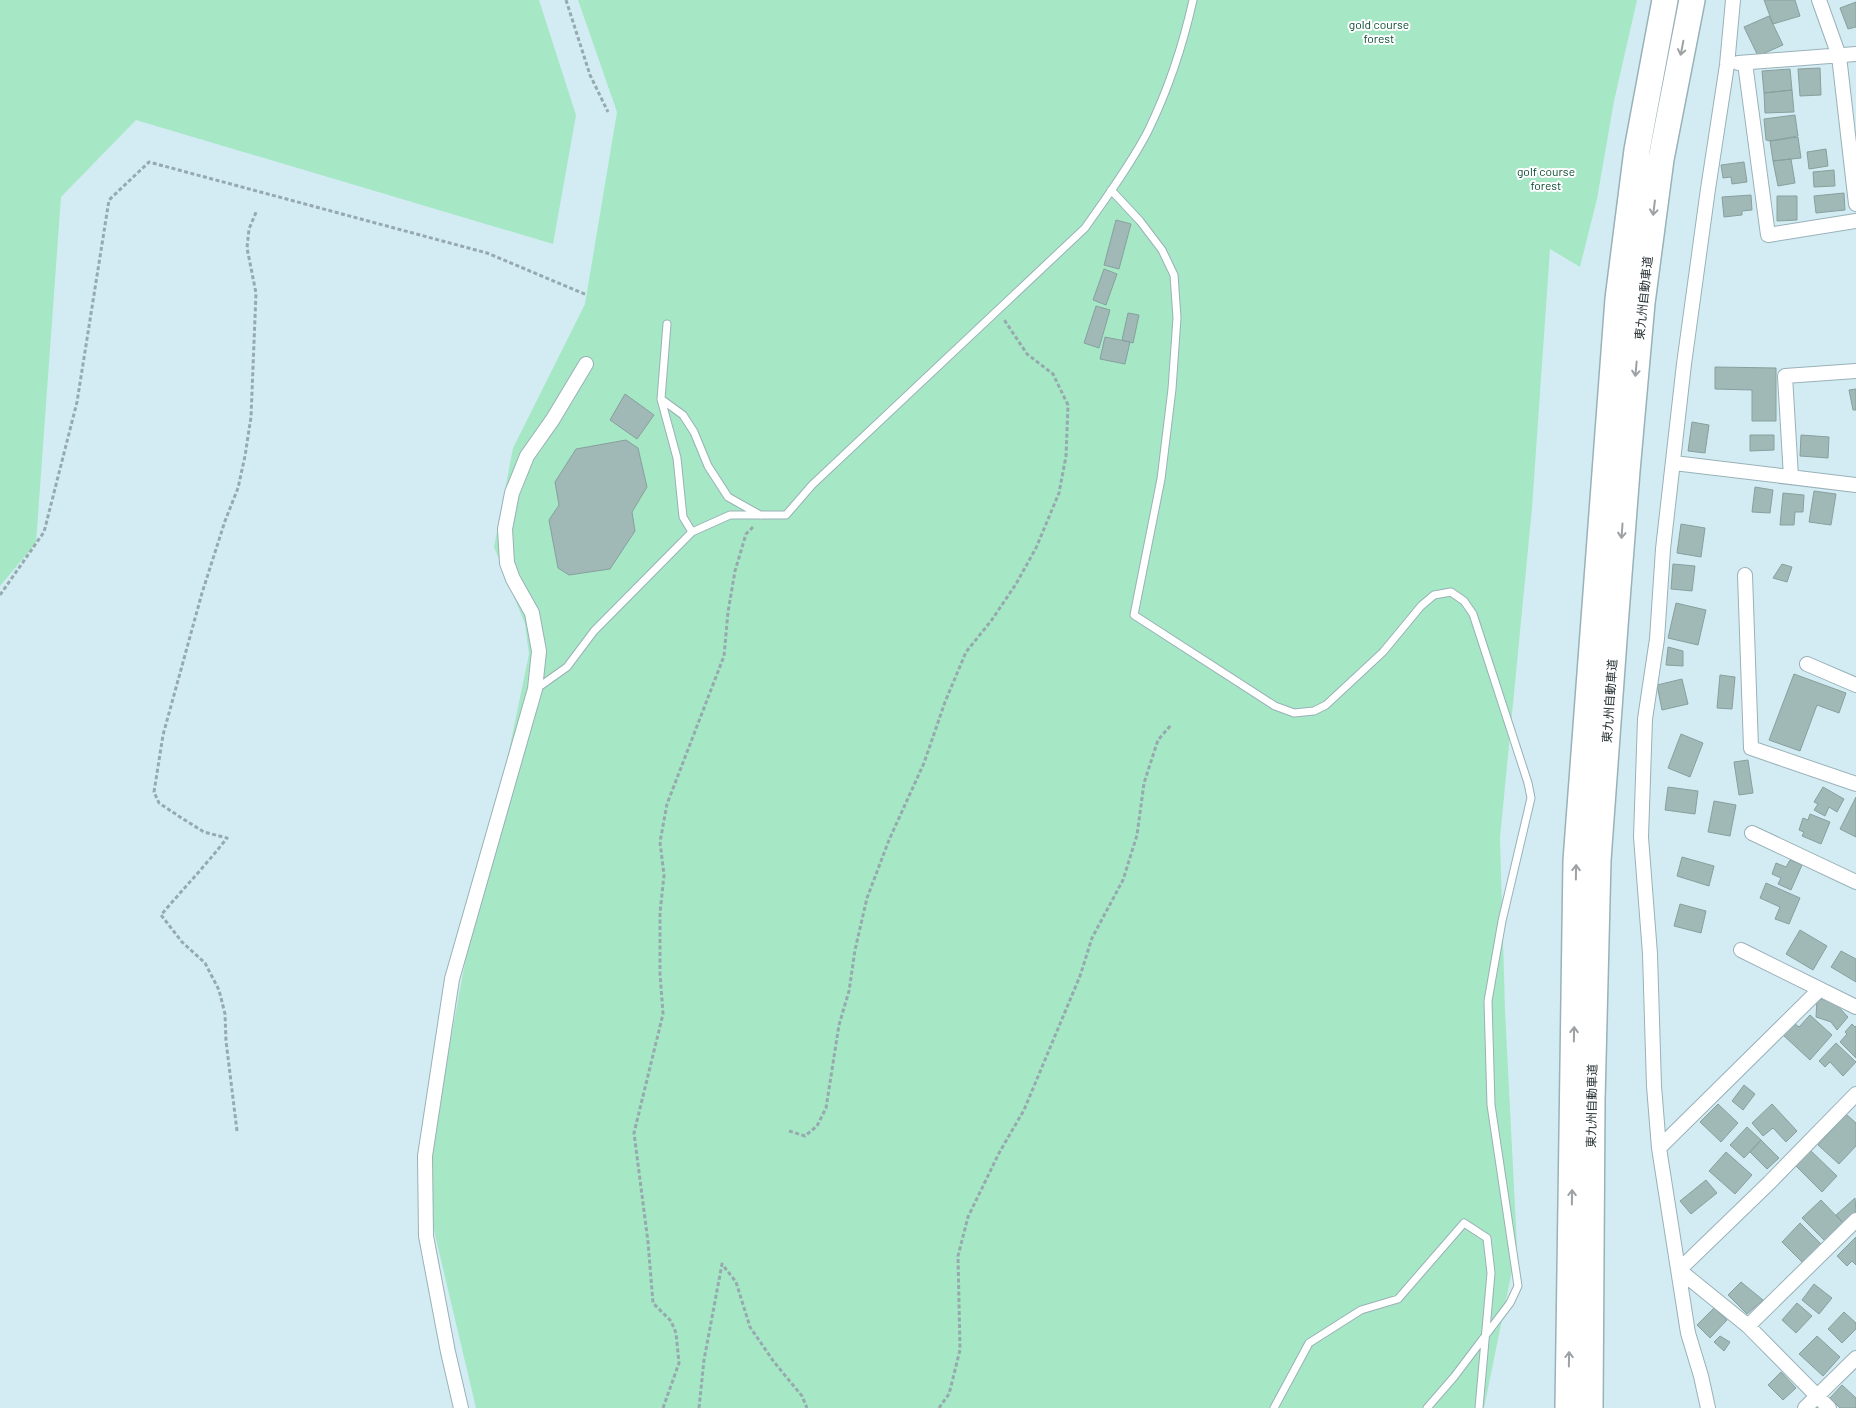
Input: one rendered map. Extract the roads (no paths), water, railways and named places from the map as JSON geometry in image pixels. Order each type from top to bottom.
[{"type":"highway","name":"東九州自動車道","points":[[1568,1408],[1576,861],[1618,299],[1637,150],[1665,0]]},
{"type":"highway","name":"東九州自動車道","points":[[1590,1408],[1592,1100],[1598,880],[1614,636],[1642,303],[1661,159],[1692,0]]},
{"type":"street","points":[[1708,1408],[1688,1333],[1660,1148],[1654,1086],[1649,944],[1641,837],[1645,719],[1657,639],[1663,548],[1684,364],[1697,263],[1727,65],[1733,0]]},
{"type":"street","points":[[1819,0],[1839,56],[1856,204]]},
{"type":"street","points":[[1727,65],[1856,54]]},
{"type":"street","points":[[1746,63],[1768,235],[1856,221]]},
{"type":"street","points":[[461,1408],[448,1352],[426,1236],[425,1156],[452,978],[535,690],[539,651],[532,613],[513,579],[507,563],[505,529],[512,493],[527,456],[553,419],[586,364]]},
{"type":"street","points":[[1792,477],[1785,376],[1856,371]]},
{"type":"street","points":[[1674,463],[1856,485]]},
{"type":"street","points":[[1745,575],[1751,748],[1856,784]]},
{"type":"street","points":[[1807,664],[1856,684]]},
{"type":"street","points":[[1752,833],[1856,882]]},
{"type":"street","points":[[1741,950],[1856,1007]]},
{"type":"street","points":[[1660,1148],[1819,990]]},
{"type":"street","points":[[1679,1270],[1770,1182],[1856,1094]]},
{"type":"street","points":[[1748,1326],[1856,1220]]},
{"type":"street","points":[[1679,1270],[1748,1326],[1829,1408]]},
{"type":"street","points":[[1805,1408],[1856,1358]]},
{"type":"lane","points":[[535,690],[567,667],[594,631],[692,532],[730,515],[786,516],[812,485],[998,312],[1085,228],[1147,132],[1174,68],[1193,0]]},
{"type":"lane","points":[[1111,190],[1140,221],[1162,250],[1174,275],[1177,318],[1172,389],[1162,479],[1134,615],[1274,706],[1294,713],[1314,712],[1326,705],[1383,652],[1421,606],[1434,595],[1451,592],[1464,601],[1473,614],[1528,783],[1531,798],[1502,921],[1488,1001],[1491,1105],[1518,1286],[1510,1303],[1454,1377],[1427,1408]]},
{"type":"lane","points":[[668,324],[661,399],[677,458],[683,517],[692,532]]},
{"type":"lane","points":[[661,399],[683,415],[694,432],[708,466],[728,497],[763,516]]},
{"type":"lane","points":[[1274,1408],[1309,1343],[1361,1310],[1398,1299],[1464,1224],[1487,1238],[1492,1273],[1479,1408]]},
{"type":"park label","name":"gold course forest","points":[[1379,32]]},
{"type":"park label","name":"golf course forest","points":[[1546,179]]}]
